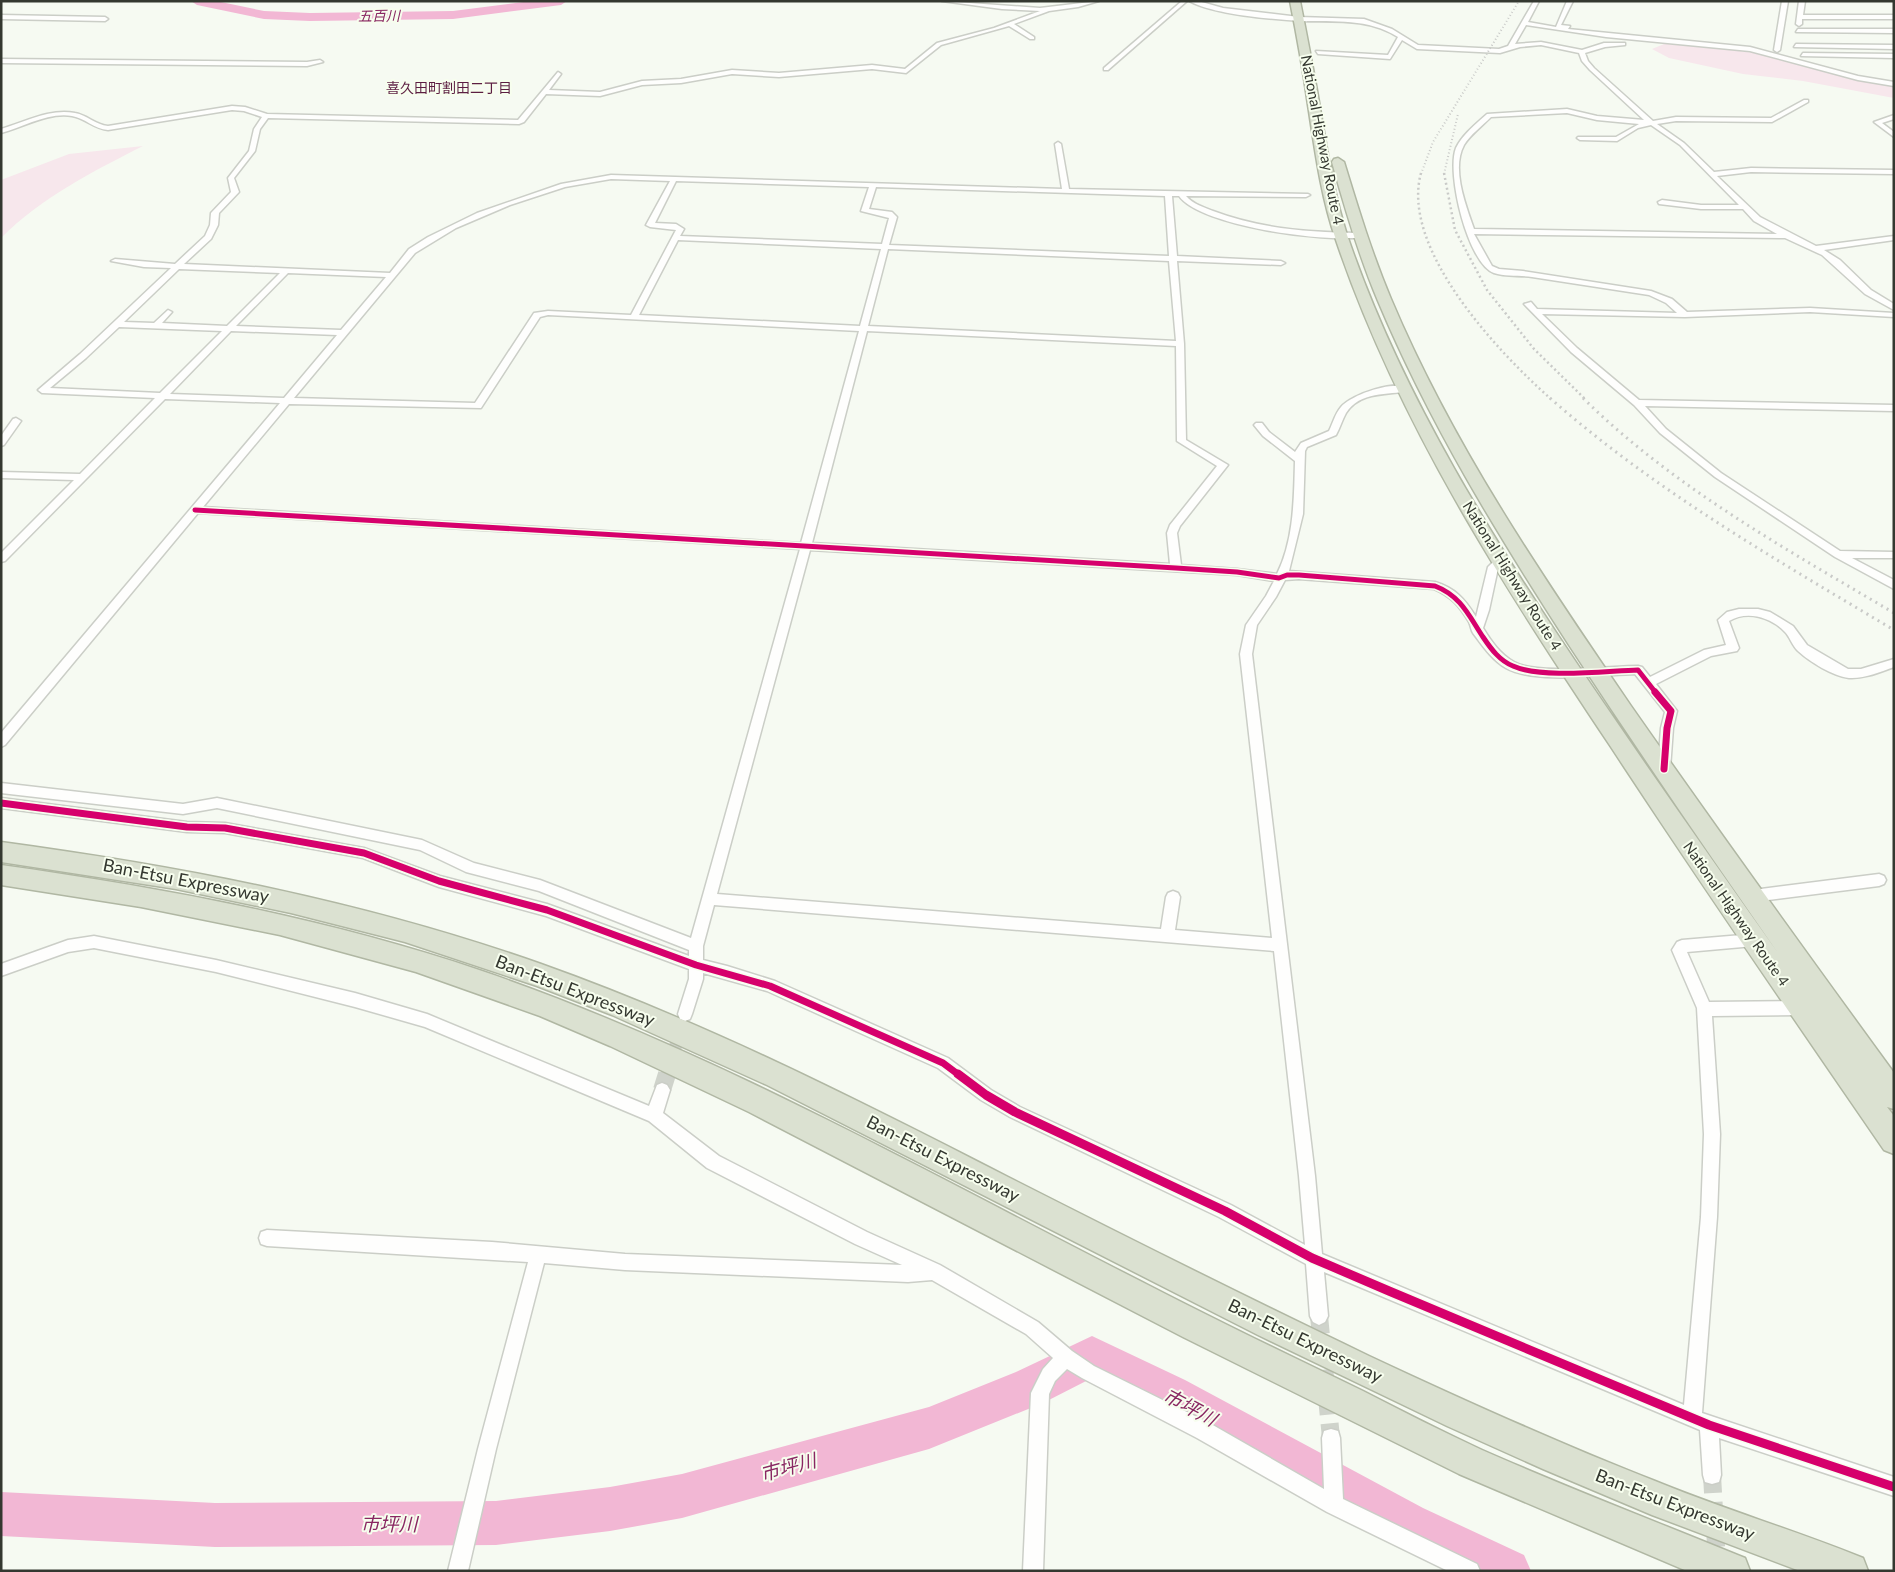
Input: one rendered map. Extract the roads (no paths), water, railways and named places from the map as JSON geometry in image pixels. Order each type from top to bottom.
[{"type":"highway","name":"National Highway Route 4","points":[[1307,1],[1301,13],[1322,157],[1350,235],[1432,404],[1521,557],[1597,671],[1894,1096]]},
{"type":"highway","name":"National Highway Route 4","points":[[1301,13],[1318,52],[1350,235],[1365,299],[1406,389],[1456,484],[1571,671],[1754,940],[1894,1140]]},
{"type":"highway","name":"Ban-Etsu Expressway","points":[[1,852],[96,864],[207,884],[314,907],[465,949],[556,982],[693,1038],[860,1117],[1287,1333],[1468,1419],[1636,1492],[1850,1571]]},
{"type":"highway","name":"Ban-Etsu Expressway","points":[[1,875],[191,905],[297,928],[384,952],[548,1008],[682,1066],[842,1143],[1103,1279],[1467,1460],[1636,1533],[1732,1571]]},
{"type":"street","points":[[944,1],[1000,9],[1046,11]]},
{"type":"street","points":[[545,92],[610,92],[642,82],[681,81],[732,72],[779,74],[872,66],[906,71],[939,44],[1010,24],[1046,11],[1098,1]]},
{"type":"street","points":[[1106,69],[1185,1]]},
{"type":"street","points":[[1191,1],[1223,10],[1301,13],[1364,20],[1390,30],[1400,38],[1422,47],[1500,51],[1511,46],[1544,43],[1582,52],[1611,44],[1654,44],[1656,39]]},
{"type":"street","points":[[1511,46],[1537,1]]},
{"type":"street","points":[[1557,27],[1570,1]]},
{"type":"street","points":[[1777,50],[1785,1]]},
{"type":"street","points":[[1795,53],[1802,1]]},
{"type":"street","points":[[1,17],[105,19]]},
{"type":"street","points":[[1800,17],[1894,17]]},
{"type":"street","points":[[1524,23],[1604,32],[1700,38],[1795,53],[1866,74],[1894,79]]},
{"type":"street","points":[[1010,24],[1032,38]]},
{"type":"street","points":[[1557,27],[1603,36],[1656,39],[1752,49],[1809,62],[1862,79],[1894,84]]},
{"type":"street","points":[[1798,31],[1894,31]]},
{"type":"street","points":[[1318,52],[1390,57],[1400,38]]},
{"type":"street","points":[[1796,46],[1894,47]]},
{"type":"street","points":[[1582,52],[1585,62],[1592,69],[1652,123],[1682,144],[1744,207],[1770,228],[1837,262],[1868,292],[1894,308]]},
{"type":"street","points":[[1803,55],[1894,56]]},
{"type":"street","points":[[1,61],[307,64],[320,62]]},
{"type":"street","points":[[1,131],[64,113],[82,116],[98,128],[106,128],[232,108],[245,109],[266,116],[522,122],[558,74]]},
{"type":"street","points":[[1580,138],[1617,139],[1632,128],[1688,118],[1772,120],[1806,102]]},
{"type":"street","points":[[1652,123],[1597,118],[1567,111],[1489,115],[1460,146],[1457,170],[1459,184],[1471,232],[1489,267],[1497,271],[1523,273],[1651,293],[1669,301],[1685,315]]},
{"type":"street","points":[[266,116],[256,129],[252,151],[231,178],[235,192],[215,213],[212,232],[176,266],[176,269],[115,324],[83,356],[42,390],[478,406],[537,315],[548,313],[1180,344]]},
{"type":"street","points":[[1894,117],[1877,122],[1894,135]]},
{"type":"street","points":[[1058,144],[1066,190]]},
{"type":"street","points":[[1712,174],[1751,170],[1894,172]]},
{"type":"street","points":[[1,742],[412,251],[430,239],[504,205],[599,178],[1168,194],[1306,195]]},
{"type":"street","points":[[634,317],[680,229],[678,227],[650,225],[674,180]]},
{"type":"street","points":[[685,1014],[696,979],[696,946],[893,217],[889,214],[865,211],[873,185]]},
{"type":"street","points":[[1168,194],[1180,344],[1182,442],[1223,465],[1175,525],[1172,533],[1176,568]]},
{"type":"street","points":[[1180,194],[1195,206],[1236,222],[1281,231],[1350,235]]},
{"type":"street","points":[[1662,202],[1701,207],[1744,207]]},
{"type":"street","points":[[1471,232],[1787,236]]},
{"type":"street","points":[[676,238],[1281,263]]},
{"type":"street","points":[[1814,249],[1894,238]]},
{"type":"street","points":[[115,261],[176,266],[393,274]]},
{"type":"street","points":[[1,559],[161,395],[286,271]]},
{"type":"street","points":[[1528,304],[1574,350],[1637,403],[1663,431],[1718,475],[1838,554],[1894,585]]},
{"type":"street","points":[[1537,311],[1685,315],[1810,310],[1894,315]]},
{"type":"street","points":[[157,324],[168,312]]},
{"type":"street","points":[[115,324],[157,324],[344,333]]},
{"type":"street","points":[[1319,1316],[1312,1258],[1307,1176],[1246,654],[1252,625],[1271,597],[1286,566],[1298,514],[1300,451],[1304,446],[1333,433],[1344,409],[1350,404],[1382,390],[1406,389]]},
{"type":"street","points":[[1637,403],[1894,408]]},
{"type":"street","points":[[1,442],[16,422]]},
{"type":"street","points":[[1259,425],[1266,434],[1299,460]]},
{"type":"street","points":[[1,475],[81,477]]},
{"type":"street","points":[[195,510],[1176,568],[1237,572],[1279,578],[1287,574],[1441,587],[1456,595],[1477,630],[1494,652],[1511,666],[1528,670],[1638,670],[1671,711],[1667,728],[1664,769]]},
{"type":"street","points":[[1838,554],[1894,555]]},
{"type":"street","points":[[1477,630],[1484,610],[1493,567],[1501,560]]},
{"type":"street","points":[[1649,683],[1708,653],[1733,648],[1723,620],[1729,615],[1741,612],[1757,612],[1771,616],[1788,628],[1804,650],[1843,672],[1861,672],[1894,663]]},
{"type":"street","points":[[1,788],[183,809],[190,809],[210,802],[422,845],[470,868],[540,886],[696,946]]},
{"type":"street","points":[[1,803],[186,827],[225,828],[364,853],[439,881],[547,910],[696,965],[727,972],[770,986],[943,1063],[986,1095],[1015,1112],[1225,1211],[1312,1258],[1709,1425],[1894,1487]]},
{"type":"street","points":[[1753,896],[1879,880]]},
{"type":"street","points":[[1166,936],[1174,897]]},
{"type":"street","points":[[710,899],[1280,945]]},
{"type":"street","points":[[1692,1418],[1709,1217],[1712,1134],[1709,1060],[1704,1008],[1682,959],[1680,950],[1682,946],[1754,940]]},
{"type":"street","points":[[1,970],[68,946],[94,942],[216,966],[355,1000],[426,1021],[654,1116],[713,1162],[861,1238],[934,1271],[1032,1328],[1066,1357],[1088,1372],[1204,1431],[1334,1505],[1470,1571]]},
{"type":"street","points":[[1704,1008],[1721,1010],[1802,1008]]},
{"type":"street","points":[[654,1116],[662,1090]]},
{"type":"street","points":[[267,1238],[492,1250],[625,1262],[908,1274],[934,1271]]},
{"type":"street","points":[[458,1571],[487,1449],[538,1255]]},
{"type":"street","points":[[1033,1571],[1040,1393],[1044,1383],[1066,1357]]},
{"type":"street","points":[[1709,1425],[1712,1475]]},
{"type":"street","points":[[1331,1438],[1334,1505]]},
{"type":"waterway","name":"五百川","points":[[197,1],[264,15],[310,17],[453,15],[561,1]]},
{"type":"waterway","name":"市坪川","points":[[1,1514],[215,1525],[496,1523],[610,1509],[682,1496],[929,1428],[1028,1388],[1092,1356],[1170,1395],[1407,1524],[1508,1571]]},
{"type":"tunnel","points":[[667,1075],[681,1028]]},
{"type":"tunnel","points":[[662,1090],[667,1074]]},
{"type":"tunnel","points":[[1319,1316],[1331,1438]]},
{"type":"tunnel","points":[[1712,1475],[1717,1563]]},
{"type":"railway","points":[[1421,174],[1433,142],[1519,1]]},
{"type":"railway","points":[[1444,174],[1458,114]]},
{"type":"railway","points":[[1421,173],[1418,203],[1425,234],[1439,266],[1481,327],[1506,355],[1551,399]]},
{"type":"railway","points":[[1444,174],[1455,230],[1487,290],[1534,349],[1585,399]]},
{"type":"railway","points":[[1550,398],[1631,463],[1673,493],[1760,550],[1894,630]]},
{"type":"railway","points":[[1583,398],[1654,460],[1692,488],[1772,540],[1894,613]]},
{"type":"district","name":"喜久田町割田二丁目","points":[[449,88]]}]
